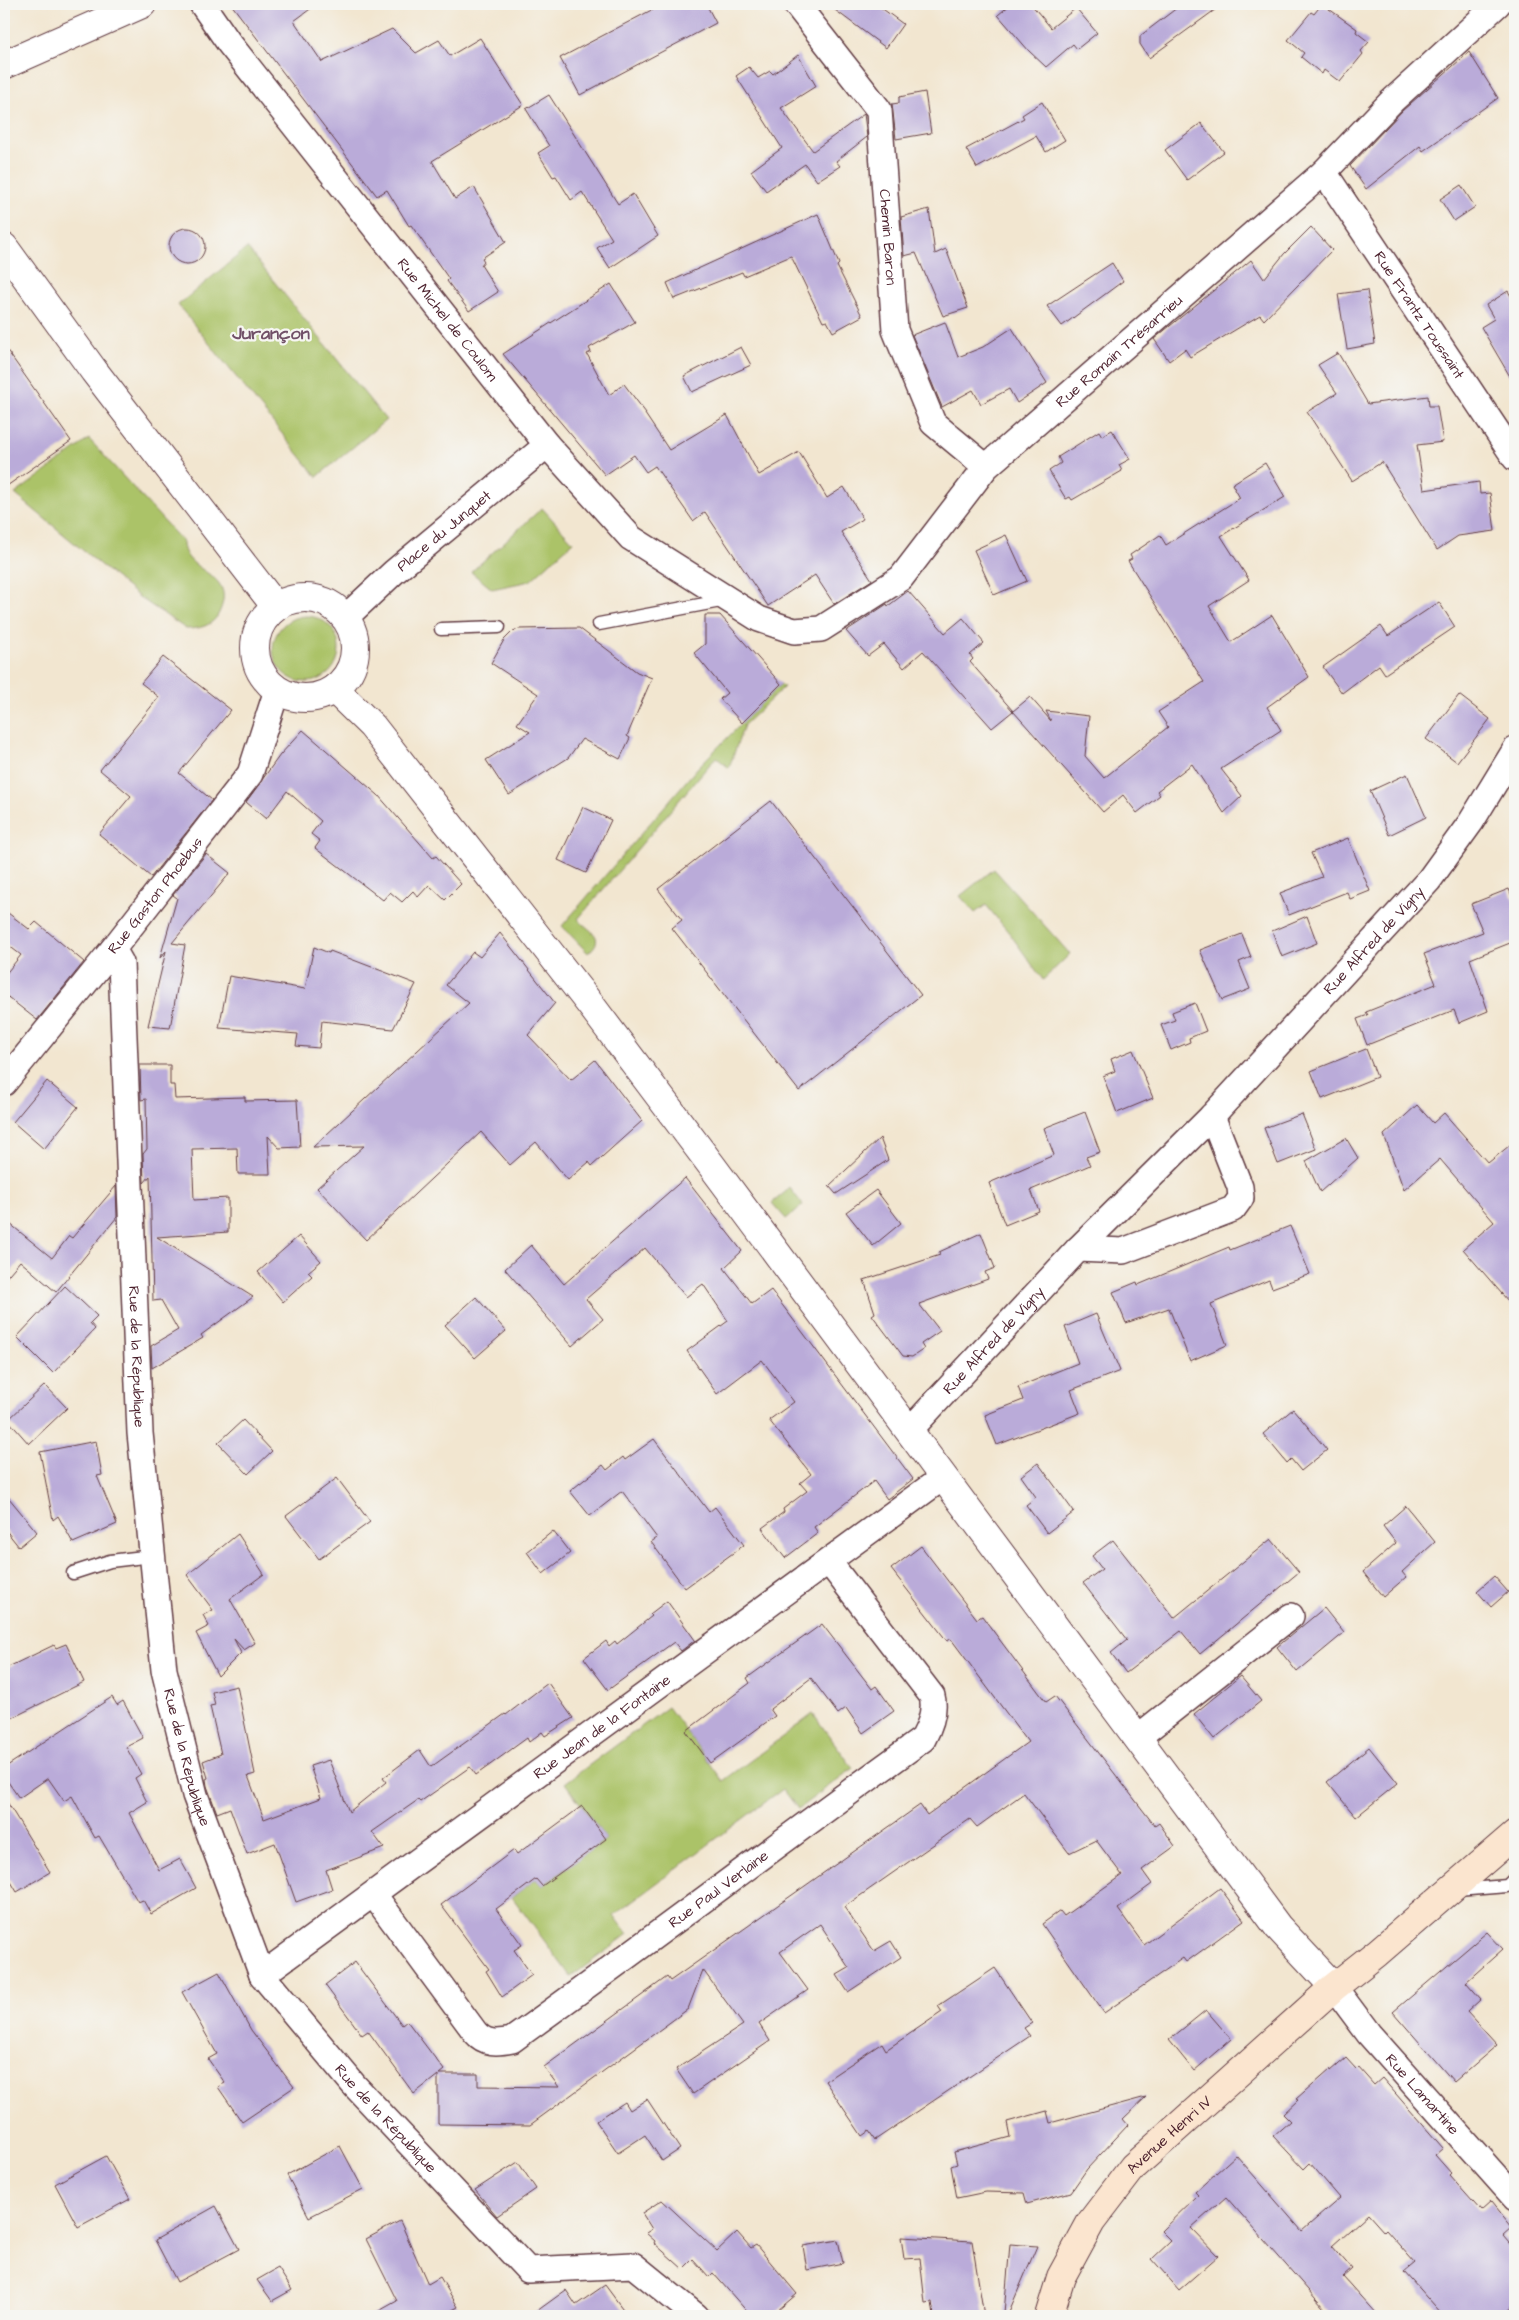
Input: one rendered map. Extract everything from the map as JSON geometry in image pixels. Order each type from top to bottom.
[{"type":"main road","name":"Avenue Henri IV","points":[[1050,2316],[1061,2277],[1090,2222],[1133,2167],[1334,1987],[1515,1834]]},
{"type":"street","points":[[4,66],[142,4]]},
{"type":"street","name":"Rue Michel de Coulom","points":[[202,4],[229,43],[546,445],[631,538],[728,599]]},
{"type":"street","name":"Chemin Baron","points":[[796,4],[879,110],[895,330],[933,423],[986,467]]},
{"type":"street","name":"Rue Romain Trésarrieu","points":[[728,599],[759,619],[794,631],[820,629],[901,578],[986,467],[1324,172],[1392,101],[1498,4]]},
{"type":"street","name":"Rue Frantz Toussaint","points":[[1324,172],[1515,458]]},
{"type":"street","points":[[4,247],[94,371],[276,607]]},
{"type":"street","name":"Place du Junquet","points":[[345,618],[394,572],[546,445]]},
{"type":"street","points":[[305,598],[320,600],[334,607],[345,618],[353,632],[355,648],[353,664],[345,678],[334,689],[320,696],[305,699],[290,697],[276,690],[262,674],[254,655],[255,641],[258,628],[266,616],[276,607],[290,600],[305,598]]},
{"type":"street","points":[[334,689],[372,726],[590,1004],[1278,1927],[1334,1987]]},
{"type":"street","name":"Rue Gaston Phoebus","points":[[8,1070],[113,949],[250,774],[276,690]]},
{"type":"street","name":"Rue Alfred de Vigny","points":[[909,1431],[1078,1248],[1212,1116],[1429,880],[1472,822],[1515,750]]},
{"type":"street","name":"Rue de la République","points":[[113,949],[121,963],[140,1433],[164,1670],[195,1795],[262,1975],[358,2090],[528,2270],[634,2265],[683,2313]]},
{"type":"street","points":[[1078,1248],[1123,1251],[1233,1208],[1241,1198],[1240,1187],[1212,1116]]},
{"type":"street","name":"Rue Jean de la Fontaine","points":[[262,1975],[374,1895],[942,1478]]},
{"type":"street","name":"Rue Paul Verlaine","points":[[374,1895],[482,2040],[499,2042],[512,2040],[639,1949],[808,1822],[923,1739],[926,1734],[932,1717],[932,1696],[829,1562]]},
{"type":"street","points":[[1138,1738],[1291,1616]]},
{"type":"street","name":"Rue Lamartine","points":[[1334,1987],[1369,2034],[1515,2198]]},
{"type":"lane","points":[[599,624],[728,599]]},
{"type":"lane","points":[[441,629],[499,627]]},
{"type":"lane","points":[[73,1573],[110,1561],[152,1556]]},
{"type":"lane","points":[[1449,1891],[1506,1886],[1515,1878]]},
{"type":"green space","points":[[247,248],[386,420],[317,477],[178,305]]},
{"type":"green space","points":[[89,439],[183,542],[185,553],[191,561],[216,580],[222,588],[223,599],[219,613],[209,624],[186,629],[139,597],[15,494]]},
{"type":"green space","points":[[542,508],[573,542],[530,581],[492,589],[471,572]]},
{"type":"green space","points":[[306,616],[319,618],[334,631],[337,636],[339,649],[337,662],[324,677],[319,680],[306,682],[293,680],[278,667],[275,662],[273,649],[275,636],[288,621],[293,618]]},
{"type":"green space","points":[[781,684],[784,687],[744,725],[729,768],[716,757],[578,919],[596,938],[594,947],[588,953],[562,926],[699,766]]},
{"type":"green space","points":[[994,869],[1070,954],[1043,980],[1010,934],[986,905],[975,913],[960,896]]},
{"type":"green space","points":[[790,1188],[803,1205],[786,1219],[772,1203]]},
{"type":"green space","points":[[668,1707],[723,1781],[813,1714],[853,1768],[798,1809],[783,1789],[614,1915],[628,1934],[571,1977],[512,1897],[536,1879],[542,1886],[606,1839],[565,1783]]},
{"type":"building","points":[[231,4],[317,4],[294,21],[322,62],[392,29],[416,53],[439,40],[450,56],[480,38],[523,105],[432,161],[455,199],[474,187],[506,242],[482,258],[484,261],[481,265],[498,292],[469,311],[411,225],[409,226],[387,190],[377,196]]},
{"type":"building","points":[[663,4],[706,4],[716,23],[580,95],[560,58]]},
{"type":"building","points":[[827,4],[876,4],[903,24],[886,48]]},
{"type":"building","points":[[1011,4],[1031,4],[1051,28],[1076,8],[1097,33],[1077,49],[1073,44],[1046,67],[1029,51],[998,15]]},
{"type":"building","points":[[1182,4],[1223,4],[1149,58],[1140,44],[1140,36]]},
{"type":"building","points":[[1322,4],[1357,29],[1356,32],[1369,42],[1361,51],[1363,54],[1340,82],[1324,70],[1322,74],[1301,57],[1304,53],[1288,40],[1311,12],[1314,14]]},
{"type":"building","points":[[1469,52],[1498,98],[1423,151],[1420,146],[1366,189],[1350,166],[1402,111]]},
{"type":"building","points":[[798,55],[816,86],[781,108],[813,151],[864,114],[867,137],[836,161],[840,166],[817,181],[805,164],[766,191],[751,171],[782,148],[736,76],[749,67],[758,78],[770,71],[773,74]]},
{"type":"building","points":[[925,92],[931,133],[896,139],[892,104],[899,103],[899,97]]},
{"type":"building","points":[[549,95],[618,204],[633,194],[658,236],[610,268],[597,248],[612,239],[582,192],[571,200],[556,176],[553,177],[538,153],[549,146],[526,109]]},
{"type":"building","points":[[1042,102],[1065,140],[1046,152],[1036,136],[977,168],[966,149],[1024,118],[1022,115]]},
{"type":"building","points":[[1201,123],[1224,152],[1187,180],[1165,150]]},
{"type":"building","points":[[1461,185],[1475,207],[1454,221],[1440,199]]},
{"type":"building","points":[[929,209],[935,254],[946,249],[968,308],[943,316],[916,253],[904,256],[901,217]]},
{"type":"building","points":[[818,214],[839,264],[837,266],[862,316],[833,332],[827,321],[823,322],[791,256],[744,276],[742,272],[674,299],[667,283]]},
{"type":"building","points":[[1311,227],[1332,250],[1264,320],[1260,315],[1190,357],[1185,349],[1169,361],[1154,339],[1251,260],[1264,279],[1284,254]]},
{"type":"building","points":[[187,228],[199,234],[205,246],[199,258],[187,264],[175,258],[169,246],[175,234]]},
{"type":"building","points":[[1112,263],[1123,281],[1062,326],[1047,306]]},
{"type":"building","points":[[611,284],[635,322],[589,348],[591,352],[587,354],[609,395],[624,384],[646,413],[669,450],[727,415],[759,475],[799,452],[827,498],[844,487],[863,519],[841,532],[872,580],[834,604],[815,575],[768,606],[705,512],[693,521],[655,466],[646,472],[634,455],[605,475],[503,354]]},
{"type":"building","points":[[1367,290],[1375,344],[1347,349],[1338,294]]},
{"type":"building","points":[[1508,291],[1515,303],[1515,385],[1481,327],[1494,319],[1486,305]]},
{"type":"building","points":[[945,322],[958,357],[983,347],[1012,328],[1047,383],[1017,403],[1009,389],[981,404],[973,390],[942,407],[912,335]]},
{"type":"building","points":[[4,346],[71,441],[4,488]]},
{"type":"building","points":[[741,347],[751,365],[692,392],[684,376]]},
{"type":"building","points":[[1338,353],[1368,404],[1428,396],[1429,406],[1437,406],[1443,442],[1417,445],[1424,490],[1479,482],[1480,494],[1490,493],[1495,531],[1458,536],[1437,550],[1382,462],[1352,481],[1307,412],[1337,393],[1318,365]]},
{"type":"building","points":[[1112,430],[1130,459],[1119,465],[1122,471],[1072,500],[1070,497],[1066,499],[1049,471],[1061,463],[1058,457],[1099,431],[1102,436]]},
{"type":"building","points":[[1265,463],[1285,497],[1221,536],[1249,580],[1209,606],[1231,642],[1272,615],[1309,677],[1267,707],[1281,730],[1221,769],[1242,796],[1224,813],[1192,764],[1157,791],[1160,795],[1137,813],[1123,795],[1103,812],[1013,711],[1030,697],[1051,721],[1046,711],[1089,716],[1085,756],[1104,778],[1168,727],[1158,712],[1204,682],[1128,561],[1132,559],[1130,555],[1160,535],[1166,545],[1240,498],[1232,484]]},
{"type":"building","points":[[1006,535],[1027,581],[994,595],[974,550]]},
{"type":"building","points":[[908,591],[945,633],[963,618],[984,643],[970,655],[973,659],[970,662],[1013,711],[992,728],[923,651],[904,668],[884,644],[868,656],[846,631],[887,604],[888,606]]},
{"type":"building","points":[[1439,602],[1455,627],[1385,674],[1379,665],[1342,693],[1323,667],[1381,626],[1388,636]]},
{"type":"building","points":[[705,615],[720,615],[781,684],[742,723],[720,699],[727,693],[694,653],[705,644]]},
{"type":"building","points":[[579,628],[637,672],[652,678],[627,736],[630,738],[620,759],[582,739],[568,758],[509,795],[486,760],[530,732],[517,724],[538,694],[491,663],[504,640],[513,631],[519,629]]},
{"type":"building","points":[[163,657],[231,710],[179,773],[212,800],[151,877],[99,834],[131,796],[100,770],[159,697],[141,683]]},
{"type":"building","points":[[1459,695],[1490,719],[1457,762],[1426,739]]},
{"type":"building","points":[[303,730],[378,795],[433,858],[436,856],[461,884],[445,900],[429,885],[418,897],[413,891],[402,902],[390,892],[383,900],[315,848],[320,841],[311,834],[321,821],[287,791],[266,819],[246,802],[280,755]]},
{"type":"building","points":[[1407,774],[1426,817],[1389,835],[1370,791]]},
{"type":"building","points":[[771,801],[921,995],[799,1091],[672,928],[682,920],[658,889]]},
{"type":"building","points":[[583,807],[611,820],[586,873],[558,860]]},
{"type":"building","points":[[1348,838],[1370,891],[1350,899],[1347,892],[1289,915],[1280,893],[1322,877],[1311,853]]},
{"type":"building","points":[[206,854],[230,873],[172,943],[185,945],[170,1028],[148,1026],[166,951],[160,958],[177,898],[173,895]]},
{"type":"building","points":[[1509,889],[1515,904],[1515,941],[1470,959],[1488,1011],[1459,1023],[1454,1010],[1367,1045],[1357,1019],[1368,1015],[1366,1012],[1436,984],[1424,954],[1483,932],[1471,904]]},
{"type":"building","points":[[4,910],[29,929],[36,922],[84,962],[37,1020],[4,994],[4,976],[21,955],[4,942]]},
{"type":"building","points":[[1307,916],[1317,943],[1282,957],[1272,931]]},
{"type":"building","points":[[500,933],[555,1003],[528,1035],[571,1080],[595,1060],[642,1121],[592,1166],[589,1162],[568,1180],[536,1142],[510,1165],[481,1132],[366,1240],[317,1188],[364,1146],[313,1147],[469,1003],[446,985],[473,952],[480,957]]},
{"type":"building","points":[[1242,934],[1251,957],[1239,962],[1250,989],[1222,1000],[1200,950]]},
{"type":"building","points":[[314,947],[329,953],[330,951],[416,984],[393,1029],[322,1021],[319,1048],[296,1046],[298,1034],[219,1028],[229,976],[305,989]]},
{"type":"building","points":[[1195,1003],[1206,1031],[1189,1038],[1190,1042],[1171,1050],[1161,1025],[1175,1020],[1172,1012]]},
{"type":"building","points":[[1366,1049],[1377,1077],[1322,1099],[1311,1071]]},
{"type":"building","points":[[1133,1050],[1153,1098],[1117,1113],[1103,1076],[1115,1071],[1111,1059]]},
{"type":"building","points":[[140,1065],[170,1065],[170,1085],[174,1085],[175,1099],[245,1097],[245,1101],[297,1100],[300,1147],[279,1148],[268,1136],[270,1174],[238,1174],[237,1148],[192,1149],[194,1200],[228,1198],[228,1232],[157,1237],[253,1297],[201,1335],[203,1338],[152,1368],[151,1346],[178,1330],[161,1300],[153,1301],[150,1176],[144,1183],[143,1154],[147,1149],[146,1099],[141,1100]]},
{"type":"building","points":[[47,1081],[78,1107],[44,1149],[13,1122]]},
{"type":"building","points":[[1417,1105],[1433,1123],[1444,1113],[1488,1163],[1515,1141],[1515,1309],[1463,1249],[1494,1222],[1440,1159],[1404,1190],[1384,1135]]},
{"type":"building","points":[[1085,1112],[1100,1152],[1086,1157],[1090,1165],[1031,1190],[1039,1211],[1005,1225],[989,1183],[1054,1155],[1044,1128]]},
{"type":"building","points":[[1302,1114],[1316,1149],[1278,1164],[1264,1128]]},
{"type":"building","points":[[880,1138],[888,1160],[836,1194],[829,1186]]},
{"type":"building","points":[[1346,1138],[1358,1158],[1320,1192],[1306,1161]]},
{"type":"building","points":[[685,1178],[742,1251],[724,1268],[752,1304],[771,1290],[913,1479],[887,1499],[874,1481],[814,1527],[818,1533],[785,1558],[762,1528],[784,1512],[783,1509],[807,1491],[800,1483],[811,1474],[769,1420],[794,1402],[762,1360],[717,1394],[687,1351],[728,1321],[703,1284],[686,1297],[645,1248],[586,1299],[603,1319],[572,1346],[505,1269],[531,1245],[564,1284]]},
{"type":"building","points":[[116,1186],[117,1217],[56,1292],[20,1261],[4,1280],[4,1219],[52,1258],[69,1236],[72,1238]]},
{"type":"building","points":[[876,1190],[901,1223],[873,1246],[846,1212]]},
{"type":"building","points":[[1290,1226],[1310,1274],[1272,1288],[1269,1280],[1211,1304],[1227,1345],[1190,1361],[1169,1308],[1126,1323],[1113,1292],[1137,1282],[1138,1285],[1229,1247],[1230,1250]]},
{"type":"building","points":[[981,1233],[995,1268],[985,1272],[988,1279],[919,1304],[940,1331],[921,1344],[924,1349],[912,1357],[903,1356],[872,1315],[875,1313],[864,1280],[940,1255],[939,1252]]},
{"type":"building","points":[[299,1236],[321,1261],[308,1272],[312,1276],[283,1302],[258,1272]]},
{"type":"building","points":[[65,1286],[97,1316],[90,1323],[95,1329],[53,1373],[17,1337]]},
{"type":"building","points":[[476,1297],[506,1331],[475,1358],[445,1325]]},
{"type":"building","points":[[1096,1314],[1120,1371],[1071,1390],[1080,1413],[997,1445],[985,1415],[1023,1400],[1018,1387],[1078,1363],[1065,1327]]},
{"type":"building","points":[[45,1385],[67,1408],[29,1444],[8,1420]]},
{"type":"building","points":[[1293,1409],[1327,1450],[1301,1471],[1291,1459],[1287,1463],[1263,1434]]},
{"type":"building","points":[[243,1420],[272,1451],[248,1474],[218,1443]]},
{"type":"building","points":[[654,1439],[709,1512],[715,1507],[744,1545],[685,1588],[651,1542],[657,1538],[622,1491],[590,1516],[570,1491],[603,1465],[607,1470],[623,1457],[625,1460]]},
{"type":"building","points":[[96,1441],[102,1475],[97,1476],[117,1524],[73,1543],[58,1516],[53,1520],[40,1452]]},
{"type":"building","points":[[1038,1463],[1074,1512],[1047,1533],[1026,1505],[1036,1497],[1021,1476]]},
{"type":"building","points":[[337,1478],[370,1522],[319,1559],[286,1516]]},
{"type":"building","points":[[4,1492],[37,1532],[19,1547],[4,1528]]},
{"type":"building","points":[[1406,1506],[1435,1542],[1402,1572],[1406,1577],[1383,1597],[1363,1572],[1396,1543],[1383,1526]]},
{"type":"building","points":[[553,1531],[570,1553],[543,1574],[527,1552]]},
{"type":"building","points":[[238,1534],[264,1574],[230,1599],[255,1643],[244,1650],[234,1639],[241,1653],[218,1676],[196,1633],[209,1626],[203,1615],[213,1610],[187,1575]]},
{"type":"building","points":[[1271,1539],[1299,1572],[1200,1654],[1181,1631],[1126,1673],[1111,1653],[1127,1640],[1083,1583],[1102,1569],[1092,1556],[1113,1540],[1174,1618]]},
{"type":"building","points":[[921,1546],[977,1619],[982,1616],[1046,1702],[1055,1696],[1155,1826],[1159,1823],[1175,1846],[1142,1870],[1152,1884],[1118,1909],[1144,1945],[1220,1888],[1244,1920],[1186,1962],[1183,1958],[1104,2013],[1042,1924],[1060,1911],[1064,1916],[1122,1875],[1096,1840],[1069,1853],[1024,1793],[977,1827],[970,1819],[844,1907],[874,1951],[891,1941],[901,1957],[848,1992],[837,1975],[849,1968],[820,1924],[780,1952],[808,1990],[759,2024],[770,2041],[693,2094],[676,2069],[743,2025],[703,1970],[688,2009],[530,2125],[438,2124],[438,2075],[414,2094],[368,2031],[362,2035],[325,1985],[355,1962],[402,2025],[407,2021],[444,2070],[439,2074],[478,2074],[478,2086],[559,2087],[544,2067],[667,1977],[670,1981],[920,1805],[927,1815],[1028,1742],[951,1639],[947,1641],[891,1569]]},
{"type":"building","points":[[1494,1576],[1508,1592],[1491,1607],[1477,1591]]},
{"type":"building","points":[[667,1601],[695,1640],[681,1651],[674,1642],[608,1690],[584,1658],[606,1641],[609,1646],[615,1641],[617,1644],[652,1616],[650,1614]]},
{"type":"building","points":[[1324,1608],[1344,1633],[1297,1672],[1277,1647]]},
{"type":"building","points":[[822,1624],[872,1689],[876,1686],[894,1711],[863,1733],[846,1708],[838,1714],[811,1678],[770,1709],[775,1716],[710,1763],[686,1731],[750,1683],[747,1678]]},
{"type":"building","points":[[66,1644],[84,1682],[4,1722],[4,1669],[54,1645],[56,1648]]},
{"type":"building","points":[[1240,1676],[1261,1701],[1214,1739],[1194,1714]]},
{"type":"building","points":[[548,1683],[573,1718],[545,1736],[542,1732],[529,1742],[527,1738],[476,1775],[470,1767],[420,1802],[418,1800],[372,1832],[384,1848],[326,1870],[332,1889],[296,1902],[275,1843],[247,1854],[230,1808],[217,1813],[207,1786],[206,1779],[208,1778],[203,1761],[221,1754],[210,1706],[215,1705],[212,1692],[237,1686],[255,1774],[248,1776],[264,1819],[321,1798],[310,1766],[329,1760],[349,1812],[386,1782],[383,1778],[420,1750],[431,1767]]},
{"type":"building","points":[[112,1697],[117,1705],[123,1701],[143,1738],[126,1747],[141,1774],[135,1778],[147,1802],[129,1813],[159,1870],[180,1859],[196,1888],[151,1914],[143,1900],[138,1902],[99,1836],[95,1838],[72,1796],[64,1801],[48,1778],[19,1798],[4,1776],[4,1768]]},
{"type":"building","points":[[1369,1747],[1398,1783],[1356,1817],[1327,1782]]},
{"type":"building","points":[[4,1797],[50,1872],[17,1892],[4,1870]]},
{"type":"building","points":[[582,1806],[606,1839],[542,1886],[536,1879],[496,1909],[522,1945],[514,1950],[532,1975],[502,1997],[486,1971],[489,1969],[441,1905],[514,1850],[517,1854]]},
{"type":"building","points":[[1487,1932],[1503,1949],[1466,1982],[1481,1999],[1467,2012],[1497,2045],[1454,2082],[1393,2012]]},
{"type":"building","points":[[995,1968],[1032,2023],[1024,2028],[1030,2036],[875,2140],[869,2131],[862,2136],[825,2081],[882,2043],[886,2050],[942,2012],[938,2006]]},
{"type":"building","points":[[219,1972],[251,2030],[294,2087],[242,2122],[218,2087],[225,2083],[208,2059],[217,2054],[182,1992]]},
{"type":"building","points":[[1206,2010],[1231,2039],[1194,2071],[1169,2040]]},
{"type":"building","points":[[1346,2058],[1356,2069],[1358,2067],[1374,2085],[1382,2078],[1443,2148],[1435,2155],[1451,2173],[1449,2175],[1481,2211],[1491,2202],[1512,2228],[1503,2236],[1515,2250],[1515,2303],[1500,2316],[1443,2316],[1404,2272],[1415,2263],[1386,2230],[1384,2232],[1368,2214],[1332,2246],[1352,2269],[1343,2277],[1378,2316],[1331,2316],[1226,2197],[1191,2228],[1218,2256],[1179,2290],[1152,2259],[1171,2241],[1161,2231],[1198,2195],[1195,2192],[1236,2155],[1302,2231],[1340,2198],[1310,2163],[1304,2169],[1273,2136],[1290,2121],[1283,2114],[1298,2100],[1296,2099],[1330,2069],[1331,2071]]},
{"type":"building","points":[[1146,2097],[1123,2119],[1128,2125],[1087,2169],[1071,2192],[1027,2204],[1024,2193],[986,2192],[957,2198],[951,2166],[957,2164],[954,2152],[1010,2137],[1007,2122],[1047,2111],[1050,2123]]},
{"type":"building","points":[[647,2099],[680,2149],[662,2161],[645,2135],[618,2153],[596,2121],[625,2102],[630,2110]]},
{"type":"building","points":[[340,2146],[363,2189],[309,2217],[287,2175]]},
{"type":"building","points":[[106,2156],[130,2199],[78,2227],[55,2184]]},
{"type":"building","points":[[518,2162],[536,2189],[497,2216],[475,2190]]},
{"type":"building","points":[[662,2200],[717,2251],[737,2232],[751,2248],[756,2245],[797,2294],[771,2316],[751,2316],[713,2273],[709,2277],[693,2259],[683,2269],[654,2243],[655,2241],[646,2233],[652,2229],[642,2213]]},
{"type":"building","points":[[216,2206],[239,2249],[177,2282],[155,2240]]},
{"type":"building","points":[[400,2221],[428,2284],[440,2277],[458,2307],[441,2316],[370,2316],[397,2301],[366,2239]]},
{"type":"building","points":[[901,2237],[972,2241],[984,2316],[934,2316],[932,2302],[925,2303],[920,2258],[904,2259]]},
{"type":"building","points":[[838,2240],[843,2263],[807,2270],[803,2246]]},
{"type":"building","points":[[1010,2244],[1037,2246],[1008,2314],[1004,2313]]},
{"type":"building","points":[[278,2268],[292,2290],[272,2301],[257,2280]]},
{"type":"building","points":[[605,2285],[628,2316],[530,2316],[566,2290],[576,2305]]},
{"type":"district","name":"Jurançon","points":[[271,333]]}]
